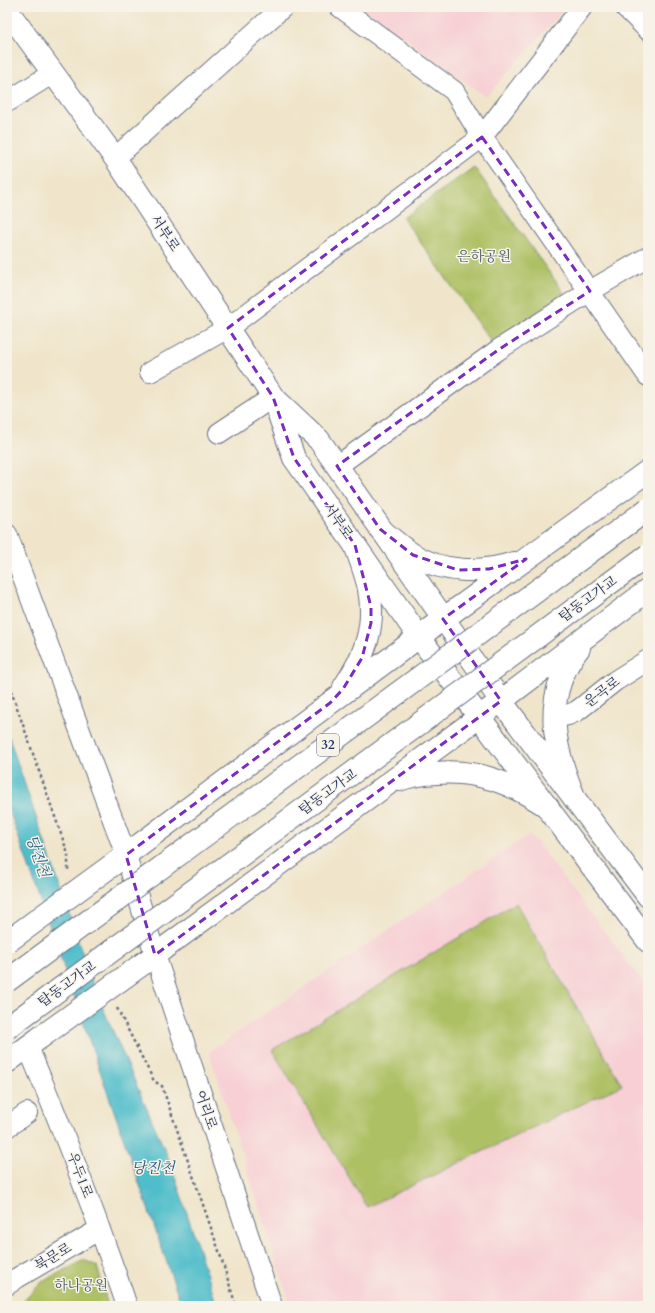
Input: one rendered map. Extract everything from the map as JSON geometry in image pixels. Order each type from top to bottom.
[{"type":"main road","name":"서부로","points":[[7,10],[115,158],[273,397],[319,440],[501,701],[575,799]]},
{"type":"main road","name":"서부로","points":[[273,397],[294,458],[419,637],[648,941]]},
{"type":"main road","points":[[7,942],[443,619],[648,471]]},
{"type":"main road","name":"32","points":[[7,981],[648,509]]},
{"type":"main road","points":[[380,529],[398,545],[413,555],[429,562],[458,570],[502,567],[526,559]]},
{"type":"main road","points":[[330,703],[343,689],[362,658],[368,640],[371,623],[369,588],[355,545]]},
{"type":"main road","name":"탑동고가교","points":[[7,1028],[648,555]]},
{"type":"main road","points":[[7,1062],[501,701],[648,590]]},
{"type":"main road","points":[[603,623],[580,646],[565,668],[555,700],[554,718],[561,759],[567,780],[575,799],[648,896]]},
{"type":"main road","points":[[378,790],[411,776],[426,773],[458,771],[504,783],[519,789],[548,807]]},
{"type":"street","points":[[115,158],[283,7]]},
{"type":"street","points":[[340,7],[454,91],[482,137],[648,376]]},
{"type":"street","points":[[150,372],[228,328],[482,137],[582,7]]},
{"type":"street","points":[[625,7],[648,30]]},
{"type":"street","points":[[7,102],[53,73]]},
{"type":"street","points":[[337,466],[498,350],[590,291],[648,257]]},
{"type":"street","points":[[219,434],[273,397]]},
{"type":"street","name":"어리로","points":[[7,534],[121,859],[142,914],[149,959],[272,1306]]},
{"type":"street","name":"운곡로","points":[[554,718],[568,715],[577,711],[615,680],[648,660]]},
{"type":"street","name":"우두1로","points":[[34,1042],[53,1108],[100,1229],[126,1306]]},
{"type":"street","points":[[7,1127],[26,1113]]},
{"type":"street","name":"북문로","points":[[10,1276],[100,1229]]},
{"type":"highlighted area","points":[[482,137],[590,291],[498,350],[337,466],[380,529],[413,555],[458,570],[489,569],[526,559],[443,619],[501,701],[155,955],[126,855],[330,703],[343,689],[362,658],[371,623],[371,607],[355,545],[294,458],[273,397],[228,328]]},
{"type":"shaded area","points":[[361,7],[566,7],[486,97]]},
{"type":"shaded area","points":[[530,834],[648,988],[648,1306],[291,1306],[209,1052]]},
{"type":"green space","name":"은하공원","points":[[474,167],[564,293],[493,344],[403,218]]},
{"type":"green space","points":[[516,903],[622,1085],[367,1207],[272,1050]]},
{"type":"green space","name":"하나공원","points":[[84,1260],[97,1266],[108,1306],[19,1306],[42,1282]]},
{"type":"water","name":"당진천","points":[[7,732],[95,990],[171,1164],[217,1306],[182,1306],[7,804]]}]
